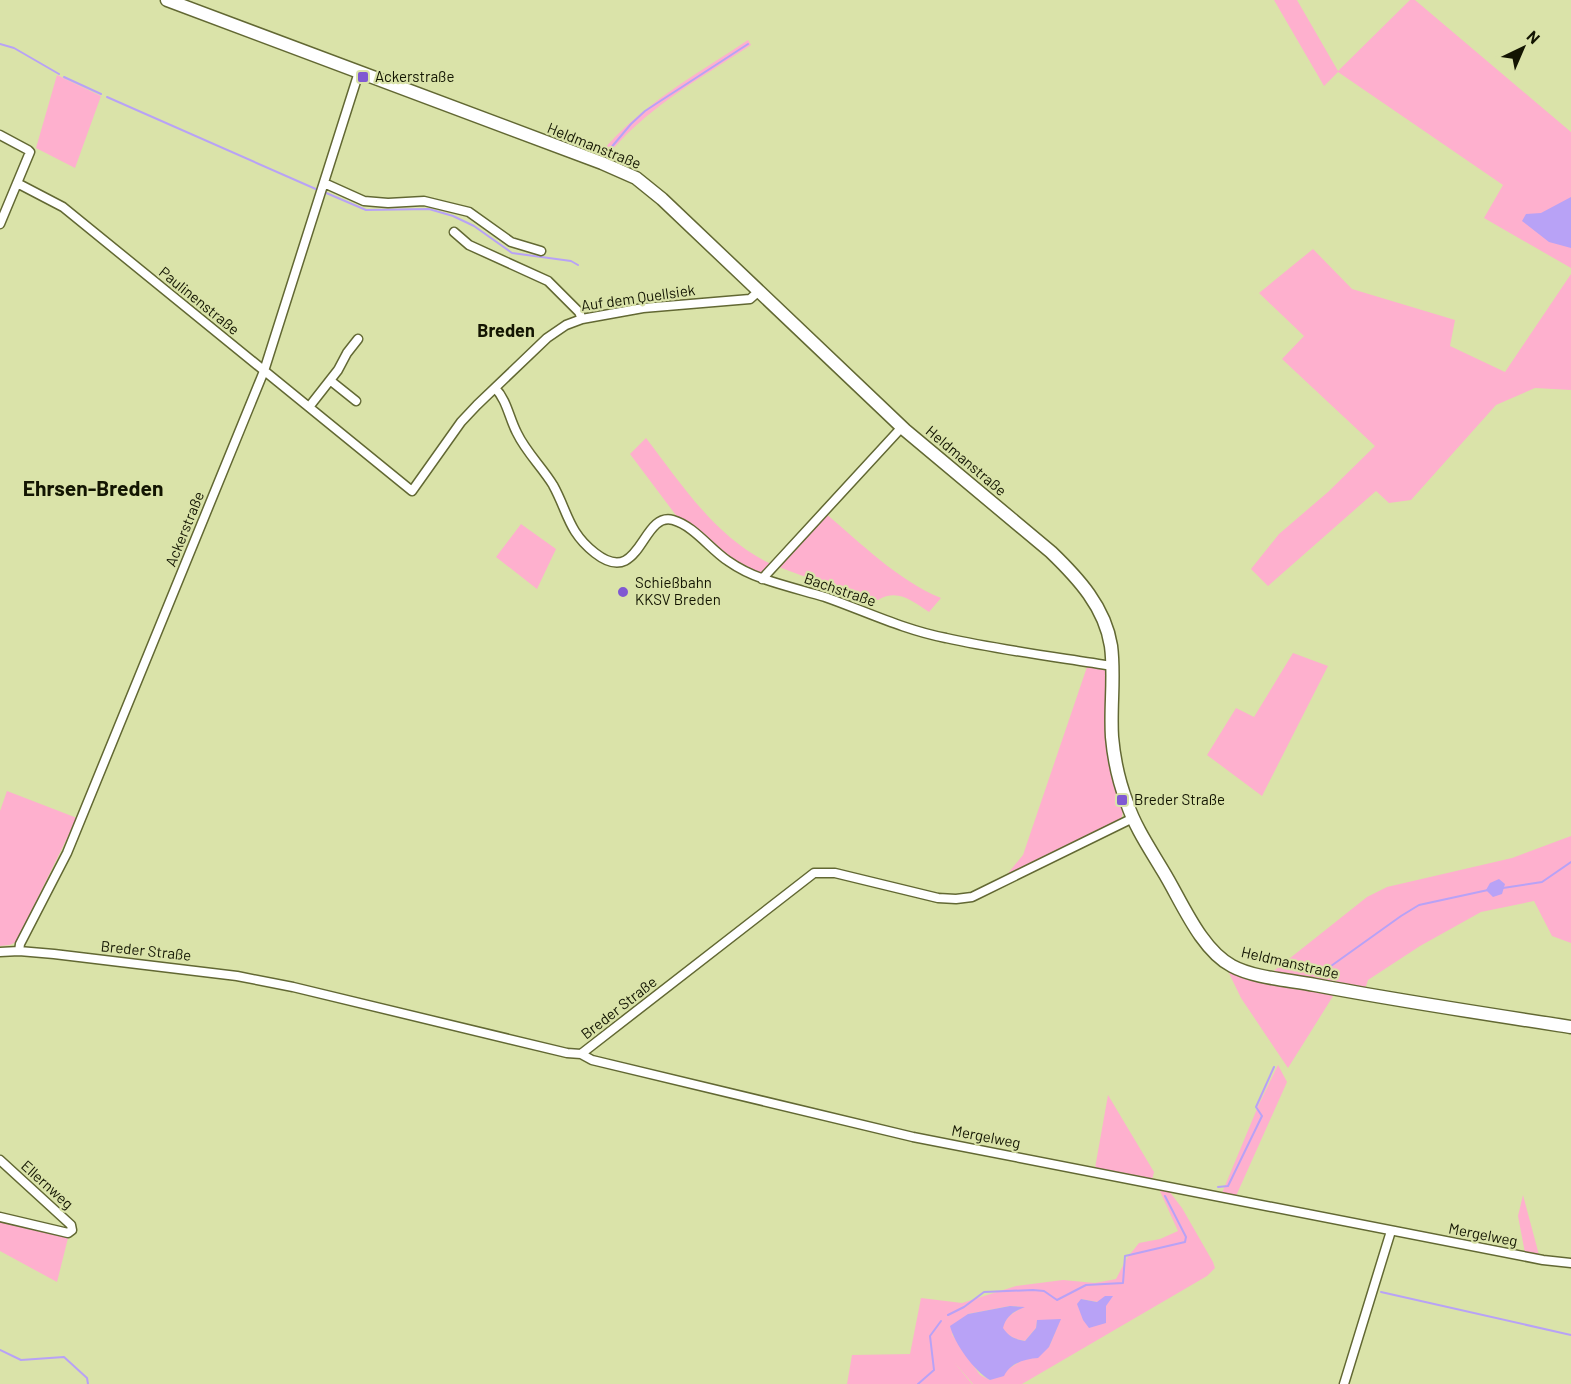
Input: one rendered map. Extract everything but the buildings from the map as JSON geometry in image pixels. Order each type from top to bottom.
[{"type":"main road","name":"Heldmanstraße","points":[[167,0],[602,163],[636,178],[662,199],[902,427],[1034,536],[1067,567],[1101,614],[1111,647],[1112,736],[1117,773],[1133,818],[1197,929],[1216,955],[1230,965],[1254,973],[1571,1027]]},
{"type":"street","name":"Ackerstraße","points":[[19,951],[20,944],[67,853],[264,371],[359,72]]},
{"type":"street","points":[[0,135],[30,153],[0,224]]},
{"type":"street","name":"Paulinenstraße","points":[[17,183],[63,207],[412,491]]},
{"type":"street","points":[[324,183],[364,201],[388,203],[424,201],[469,212],[511,242],[541,251]]},
{"type":"street","points":[[454,232],[469,245],[548,281],[579,312],[582,319]]},
{"type":"street","name":"Auf dem Quellsiek","points":[[412,491],[461,422],[547,338],[566,325],[582,319],[644,308],[737,301],[750,298],[759,291]]},
{"type":"street","points":[[309,407],[331,381],[358,339]]},
{"type":"street","points":[[331,381],[356,401]]},
{"type":"street","name":"Bachstraße","points":[[495,388],[502,395],[521,441],[553,485],[572,530],[595,553],[608,561],[623,562],[631,558],[655,526],[670,519],[690,530],[728,561],[762,579],[944,638],[1112,666]]},
{"type":"street","points":[[762,579],[902,427]]},
{"type":"street","name":"Breder Straße","points":[[0,952],[19,951],[237,976],[293,987],[567,1053],[581,1054],[814,873],[835,873],[938,898],[972,897],[1133,818]]},
{"type":"street","name":"Mergelweg","points":[[581,1054],[592,1060],[913,1137],[1557,1263],[1571,1263]]},
{"type":"street","name":"Ellernweg","points":[[0,1160],[71,1225],[72,1230],[68,1233],[0,1217]]},
{"type":"street","points":[[1344,1384],[1391,1231]]},
{"type":"shaded area","points":[[1274,0],[1297,0],[1338,71],[1410,0],[1415,0],[1571,132],[1571,268],[1484,218],[1503,185],[1338,72],[1324,86]]},
{"type":"shaded area","points":[[748,40],[751,45],[654,110],[620,141],[605,159],[600,154],[633,120],[651,106]]},
{"type":"shaded area","points":[[57,75],[101,96],[75,168],[36,148]]},
{"type":"shaded area","points":[[1571,197],[1571,248],[1549,242],[1522,221],[1526,214],[1541,213]]},
{"type":"shaded area","points":[[1313,249],[1352,289],[1455,320],[1450,346],[1505,372],[1571,274],[1571,390],[1535,388],[1496,405],[1411,500],[1389,503],[1376,491],[1268,586],[1251,569],[1279,534],[1328,492],[1375,446],[1282,359],[1304,336],[1259,293]]},
{"type":"shaded area","points":[[646,438],[701,509],[733,540],[771,564],[760,575],[732,561],[678,518],[630,454]]},
{"type":"shaded area","points":[[825,513],[894,571],[941,598],[929,612],[905,597],[892,595],[878,600],[838,589],[776,566]]},
{"type":"shaded area","points":[[521,524],[556,549],[537,589],[496,557]]},
{"type":"shaded area","points":[[1293,653],[1328,666],[1262,796],[1207,755],[1236,708],[1254,717]]},
{"type":"shaded area","points":[[1088,664],[1104,667],[1108,672],[1124,808],[1121,820],[1005,877],[1023,855]]},
{"type":"shaded area","points":[[7,791],[77,818],[16,942],[0,946],[0,811]]},
{"type":"shaded area","points":[[1571,836],[1571,943],[1552,936],[1534,901],[1481,912],[1420,946],[1368,980],[1365,989],[1270,974],[1367,897],[1387,887],[1512,858]]},
{"type":"shaded area","points":[[1499,879],[1505,884],[1502,894],[1493,897],[1486,890],[1490,883]]},
{"type":"shaded area","points":[[1226,967],[1335,993],[1288,1068],[1241,998]]},
{"type":"shaded area","points":[[1278,1065],[1287,1082],[1236,1196],[1222,1193],[1259,1104]]},
{"type":"shaded area","points":[[1108,1095],[1154,1172],[1152,1180],[1095,1168]]},
{"type":"shaded area","points":[[1159,1189],[1169,1191],[1182,1208],[1213,1262],[1215,1268],[1207,1276],[1022,1384],[973,1384],[954,1362],[972,1384],[847,1384],[852,1355],[910,1354],[921,1298],[962,1303],[1016,1286],[1063,1280],[1095,1283],[1116,1279],[1127,1258],[1139,1243],[1160,1239],[1178,1231]],"holes":[[[1081,1299],[1106,1306],[1106,1323]],[[1010,1306],[1023,1307],[1013,1313],[1002,1328],[1010,1336],[1025,1341],[1036,1328],[1037,1321],[1060,1320],[1049,1347],[990,1380],[980,1375],[952,1334],[968,1314]]]},
{"type":"shaded area","points":[[1523,1195],[1539,1255],[1525,1253],[1518,1216]]},
{"type":"shaded area","points":[[0,1218],[69,1234],[57,1282],[0,1251]]},
{"type":"shaded area","points":[[1105,1296],[1113,1296],[1106,1306],[1106,1323],[1089,1328],[1077,1304],[1081,1299],[1097,1302]]},
{"type":"shaded area","points":[[1010,1306],[1025,1307],[1011,1314],[1003,1328],[1010,1336],[1021,1340],[1025,1341],[1036,1328],[1037,1320],[1061,1319],[1049,1347],[1038,1358],[1018,1362],[1004,1376],[990,1380],[978,1371],[966,1356],[950,1326],[968,1314]]},
{"type":"waterway","points":[[0,44],[14,48],[59,74]]},
{"type":"waterway","points":[[604,156],[645,111],[748,44]]},
{"type":"waterway","points":[[64,77],[101,94]]},
{"type":"waterway","points":[[107,97],[318,190]]},
{"type":"waterway","points":[[324,192],[366,210],[429,209],[453,216],[474,226],[512,253],[571,261],[578,265]]},
{"type":"waterway","points":[[679,207],[903,420]]},
{"type":"waterway","points":[[1503,888],[1542,882],[1571,862]]},
{"type":"waterway","points":[[1324,971],[1419,905],[1488,890]]},
{"type":"waterway","points":[[1218,1187],[1228,1186],[1262,1116],[1256,1107],[1274,1067]]},
{"type":"waterway","points":[[948,1315],[964,1307],[984,1292],[1044,1291],[1057,1300],[1086,1285],[1123,1283],[1125,1256],[1185,1242],[1186,1237],[1165,1196]]},
{"type":"waterway","points":[[1381,1292],[1571,1335]]},
{"type":"waterway","points":[[918,1384],[934,1370],[930,1336],[941,1321]]},
{"type":"waterway","points":[[0,1350],[21,1360],[64,1357],[87,1378],[88,1384]]},
{"type":"place","name":"Ackerstraße","points":[[363,77]]},
{"type":"place","name":"Schießbahn KKSV Breden","points":[[623,592]]},
{"type":"place","name":"Breder Straße","points":[[1122,800]]},
{"type":"district","name":"Breden","points":[[506,331]]},
{"type":"district","name":"Ehrsen-Breden","points":[[93,489]]}]
